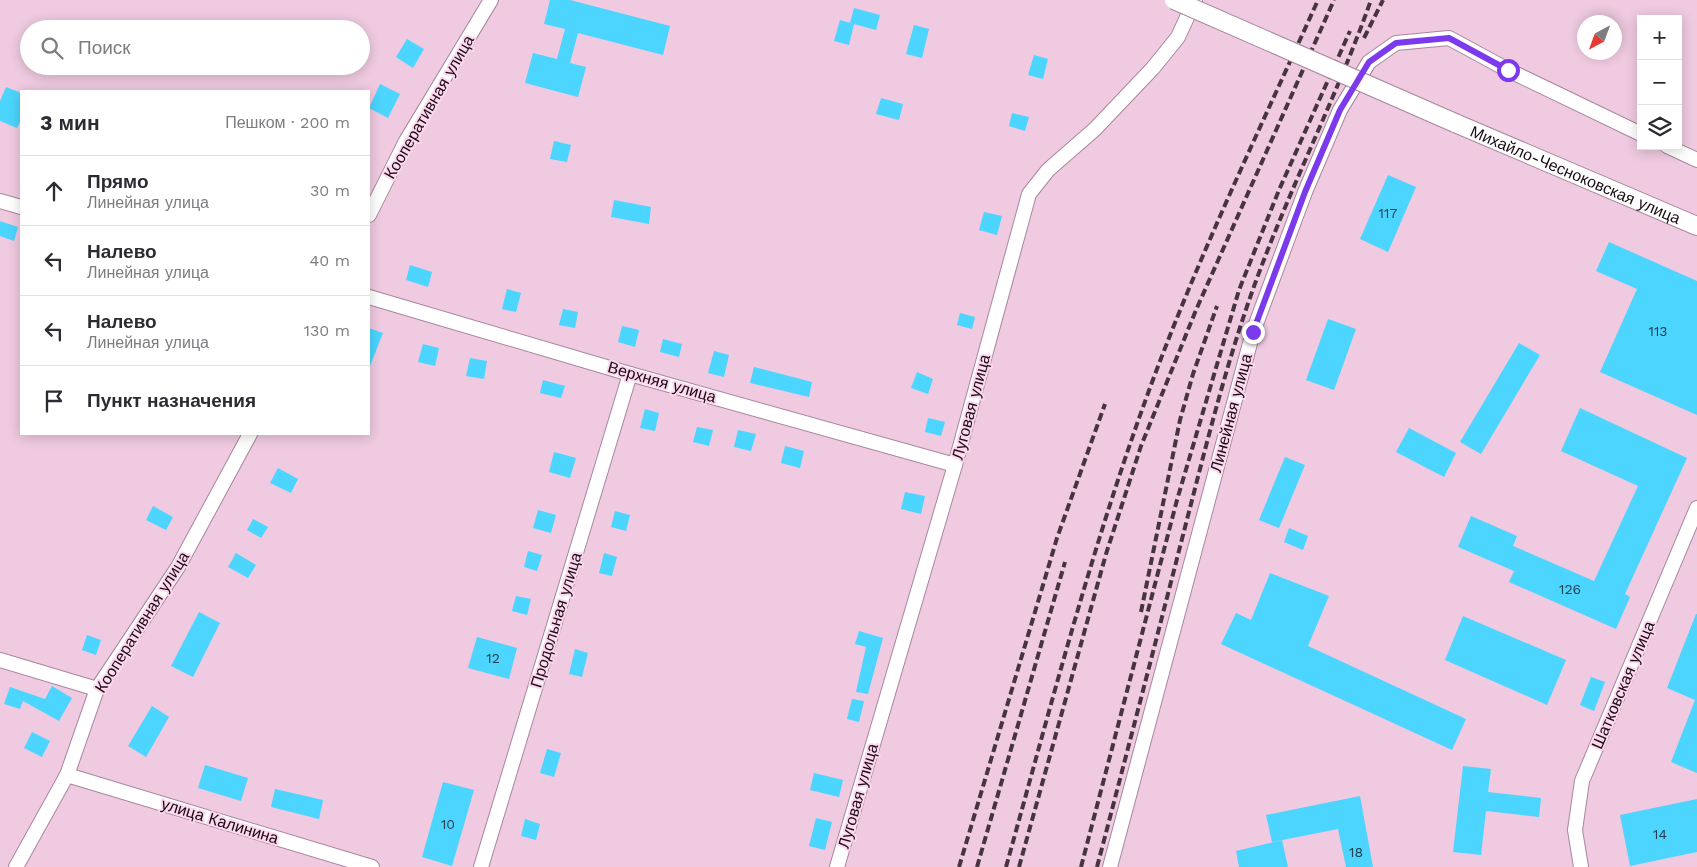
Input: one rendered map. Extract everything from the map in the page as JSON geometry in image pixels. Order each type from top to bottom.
[{"type":"street","name":"Кооперативная улица","points":[[370,212],[406,141],[491,0]]},
{"type":"street","name":"Михайло-Чесноковская улица","points":[[1174,0],[1697,226]]},
{"type":"street","name":"Луговая улица","points":[[838,867],[955,465],[1029,194],[1048,170],[1095,129],[1153,68],[1178,37],[1195,0]]},
{"type":"street","name":"Линейная улица","points":[[1110,867],[1253,332],[1320,155],[1340,110],[1369,62],[1396,43],[1449,38],[1508,70],[1637,132]]},
{"type":"street","points":[[1676,150],[1697,160]]},
{"type":"street","points":[[0,201],[20,207]]},
{"type":"street","name":"Верхняя улица","points":[[370,297],[630,374],[955,465]]},
{"type":"street","name":"Продольная улица","points":[[481,867],[630,374]]},
{"type":"street","name":"Кооперативная улица","points":[[16,867],[67,775],[97,689],[178,567],[249,435]]},
{"type":"street","name":"Шатковская улица","points":[[1581,867],[1574,830],[1582,781],[1697,508]]},
{"type":"street","points":[[0,660],[97,689]]},
{"type":"street","name":"улица Калинина","points":[[67,775],[372,867]]},
{"type":"building","points":[[550,0],[570,0],[670,26],[663,55],[578,33],[570,63],[586,67],[578,97],[525,83],[533,53],[557,59],[565,29],[544,24]]},
{"type":"building","points":[[854,8],[880,15],[876,30],[850,23]]},
{"type":"building","points":[[840,20],[854,24],[849,45],[834,41]]},
{"type":"building","points":[[914,25],[929,29],[922,58],[906,54]]},
{"type":"building","points":[[407,39],[424,49],[413,68],[396,57]]},
{"type":"building","points":[[1034,55],[1048,59],[1043,79],[1028,75]]},
{"type":"building","points":[[380,84],[400,94],[388,118],[370,109]]},
{"type":"building","points":[[6,87],[20,93],[20,122],[17,128],[0,121],[0,101]]},
{"type":"building","points":[[881,98],[903,104],[899,120],[876,114]]},
{"type":"building","points":[[1012,113],[1029,117],[1025,131],[1009,126]]},
{"type":"building","points":[[554,141],[571,145],[567,162],[550,159]]},
{"type":"building","points":[[1388,175],[1416,187],[1388,252],[1360,239]]},
{"type":"building","points":[[614,200],[651,207],[649,224],[611,217]]},
{"type":"building","points":[[984,212],[1002,216],[997,235],[979,230]]},
{"type":"building","points":[[0,221],[18,227],[14,241],[0,236]]},
{"type":"building","points":[[1609,242],[1697,281],[1697,415],[1600,372],[1637,289],[1596,271]]},
{"type":"building","points":[[410,265],[432,272],[428,287],[406,280]]},
{"type":"building","points":[[507,289],[521,293],[516,312],[502,309]]},
{"type":"building","points":[[563,309],[578,312],[575,328],[559,325]]},
{"type":"building","points":[[960,313],[975,317],[972,329],[957,325]]},
{"type":"building","points":[[1328,319],[1356,329],[1334,390],[1306,380]]},
{"type":"building","points":[[622,326],[639,330],[635,347],[618,342]]},
{"type":"building","points":[[370,328],[383,333],[370,366]]},
{"type":"building","points":[[663,339],[682,344],[679,357],[660,352]]},
{"type":"building","points":[[1519,343],[1540,355],[1481,454],[1460,442]]},
{"type":"building","points":[[423,344],[439,348],[435,366],[418,362]]},
{"type":"building","points":[[714,351],[729,355],[724,377],[708,373]]},
{"type":"building","points":[[470,358],[487,361],[484,379],[466,376]]},
{"type":"building","points":[[754,367],[812,382],[809,397],[750,383]]},
{"type":"building","points":[[917,372],[933,379],[928,394],[911,388]]},
{"type":"building","points":[[543,380],[565,386],[561,398],[540,393]]},
{"type":"building","points":[[1580,408],[1687,458],[1625,594],[1630,597],[1616,629],[1509,582],[1514,571],[1458,547],[1471,516],[1517,536],[1513,546],[1594,581],[1638,486],[1561,451]]},
{"type":"building","points":[[645,409],[659,413],[655,431],[640,428]]},
{"type":"building","points":[[928,418],[945,422],[941,436],[925,432]]},
{"type":"building","points":[[697,427],[713,430],[709,446],[693,442]]},
{"type":"building","points":[[1409,428],[1456,453],[1444,477],[1396,452]]},
{"type":"building","points":[[738,430],[756,434],[751,451],[734,447]]},
{"type":"building","points":[[785,446],[804,451],[800,468],[781,463]]},
{"type":"building","points":[[554,452],[576,458],[570,478],[549,472]]},
{"type":"building","points":[[1285,457],[1305,465],[1279,528],[1259,520]]},
{"type":"building","points":[[278,468],[298,479],[291,493],[270,483]]},
{"type":"building","points":[[905,492],[925,496],[921,514],[901,509]]},
{"type":"building","points":[[153,506],[173,517],[166,530],[146,520]]},
{"type":"building","points":[[538,510],[556,515],[551,533],[533,528]]},
{"type":"building","points":[[615,511],[630,515],[626,531],[611,527]]},
{"type":"building","points":[[253,519],[268,527],[261,538],[247,530]]},
{"type":"building","points":[[1289,528],[1308,536],[1303,550],[1284,542]]},
{"type":"building","points":[[528,551],[542,555],[537,571],[524,567]]},
{"type":"building","points":[[236,553],[256,565],[248,578],[228,567]]},
{"type":"building","points":[[604,553],[617,557],[612,576],[599,573]]},
{"type":"building","points":[[1270,573],[1329,596],[1308,646],[1466,719],[1452,750],[1221,644],[1236,613],[1251,620]]},
{"type":"building","points":[[516,596],[531,599],[527,615],[512,611]]},
{"type":"building","points":[[199,612],[220,623],[193,677],[171,666]]},
{"type":"building","points":[[1696,614],[1697,773],[1671,762],[1695,700],[1667,688]]},
{"type":"building","points":[[1463,616],[1566,660],[1547,705],[1445,660]]},
{"type":"building","points":[[859,631],[883,638],[868,694],[856,692],[866,647],[855,644]]},
{"type":"building","points":[[87,635],[101,640],[96,655],[82,650]]},
{"type":"building","points":[[477,637],[517,648],[509,679],[468,668]]},
{"type":"building","points":[[575,649],[588,653],[582,677],[569,674]]},
{"type":"building","points":[[1591,677],[1605,682],[1594,711],[1580,705]]},
{"type":"building","points":[[52,686],[72,698],[59,721],[23,701],[20,709],[4,704],[10,687],[45,699]]},
{"type":"building","points":[[852,699],[864,701],[859,722],[847,719]]},
{"type":"building","points":[[152,706],[169,717],[146,757],[128,746]]},
{"type":"building","points":[[32,732],[50,741],[42,757],[24,748]]},
{"type":"building","points":[[547,749],[561,753],[554,777],[540,773]]},
{"type":"building","points":[[205,765],[248,778],[241,801],[198,788]]},
{"type":"building","points":[[1463,766],[1491,769],[1488,792],[1541,798],[1539,817],[1486,811],[1481,855],[1453,852]]},
{"type":"building","points":[[814,773],[843,780],[839,797],[810,790]]},
{"type":"building","points":[[443,782],[474,790],[452,866],[422,857]]},
{"type":"building","points":[[275,789],[323,800],[319,819],[271,807]]},
{"type":"building","points":[[1360,796],[1373,867],[1346,867],[1338,829],[1272,842],[1266,815]]},
{"type":"building","points":[[1697,799],[1697,852],[1630,866],[1620,815]]},
{"type":"building","points":[[816,818],[832,822],[825,850],[809,846]]},
{"type":"building","points":[[525,819],[540,824],[536,840],[521,836]]},
{"type":"building","points":[[1282,840],[1288,867],[1239,867],[1236,851]]},
{"type":"railway","points":[[1006,867],[1089,571],[1147,396],[1207,246],[1318,0]]},
{"type":"railway","points":[[1019,867],[1106,554],[1141,446],[1196,310],[1334,0]]},
{"type":"railway","points":[[1097,867],[1223,382],[1266,255],[1343,73],[1371,0]]},
{"type":"railway","points":[[1364,38],[1383,0]]},
{"type":"railway","points":[[1081,867],[1177,500],[1239,290],[1279,190],[1350,31]]},
{"type":"railway","points":[[1141,612],[1180,420],[1193,374],[1217,306]]},
{"type":"railway","points":[[959,867],[1057,538],[1105,404]]},
{"type":"railway","points":[[977,867],[1065,562]]},
{"type":"route","points":[[1253,332],[1305,192],[1340,110],[1369,62],[1396,43],[1449,38],[1508,70]]}]
